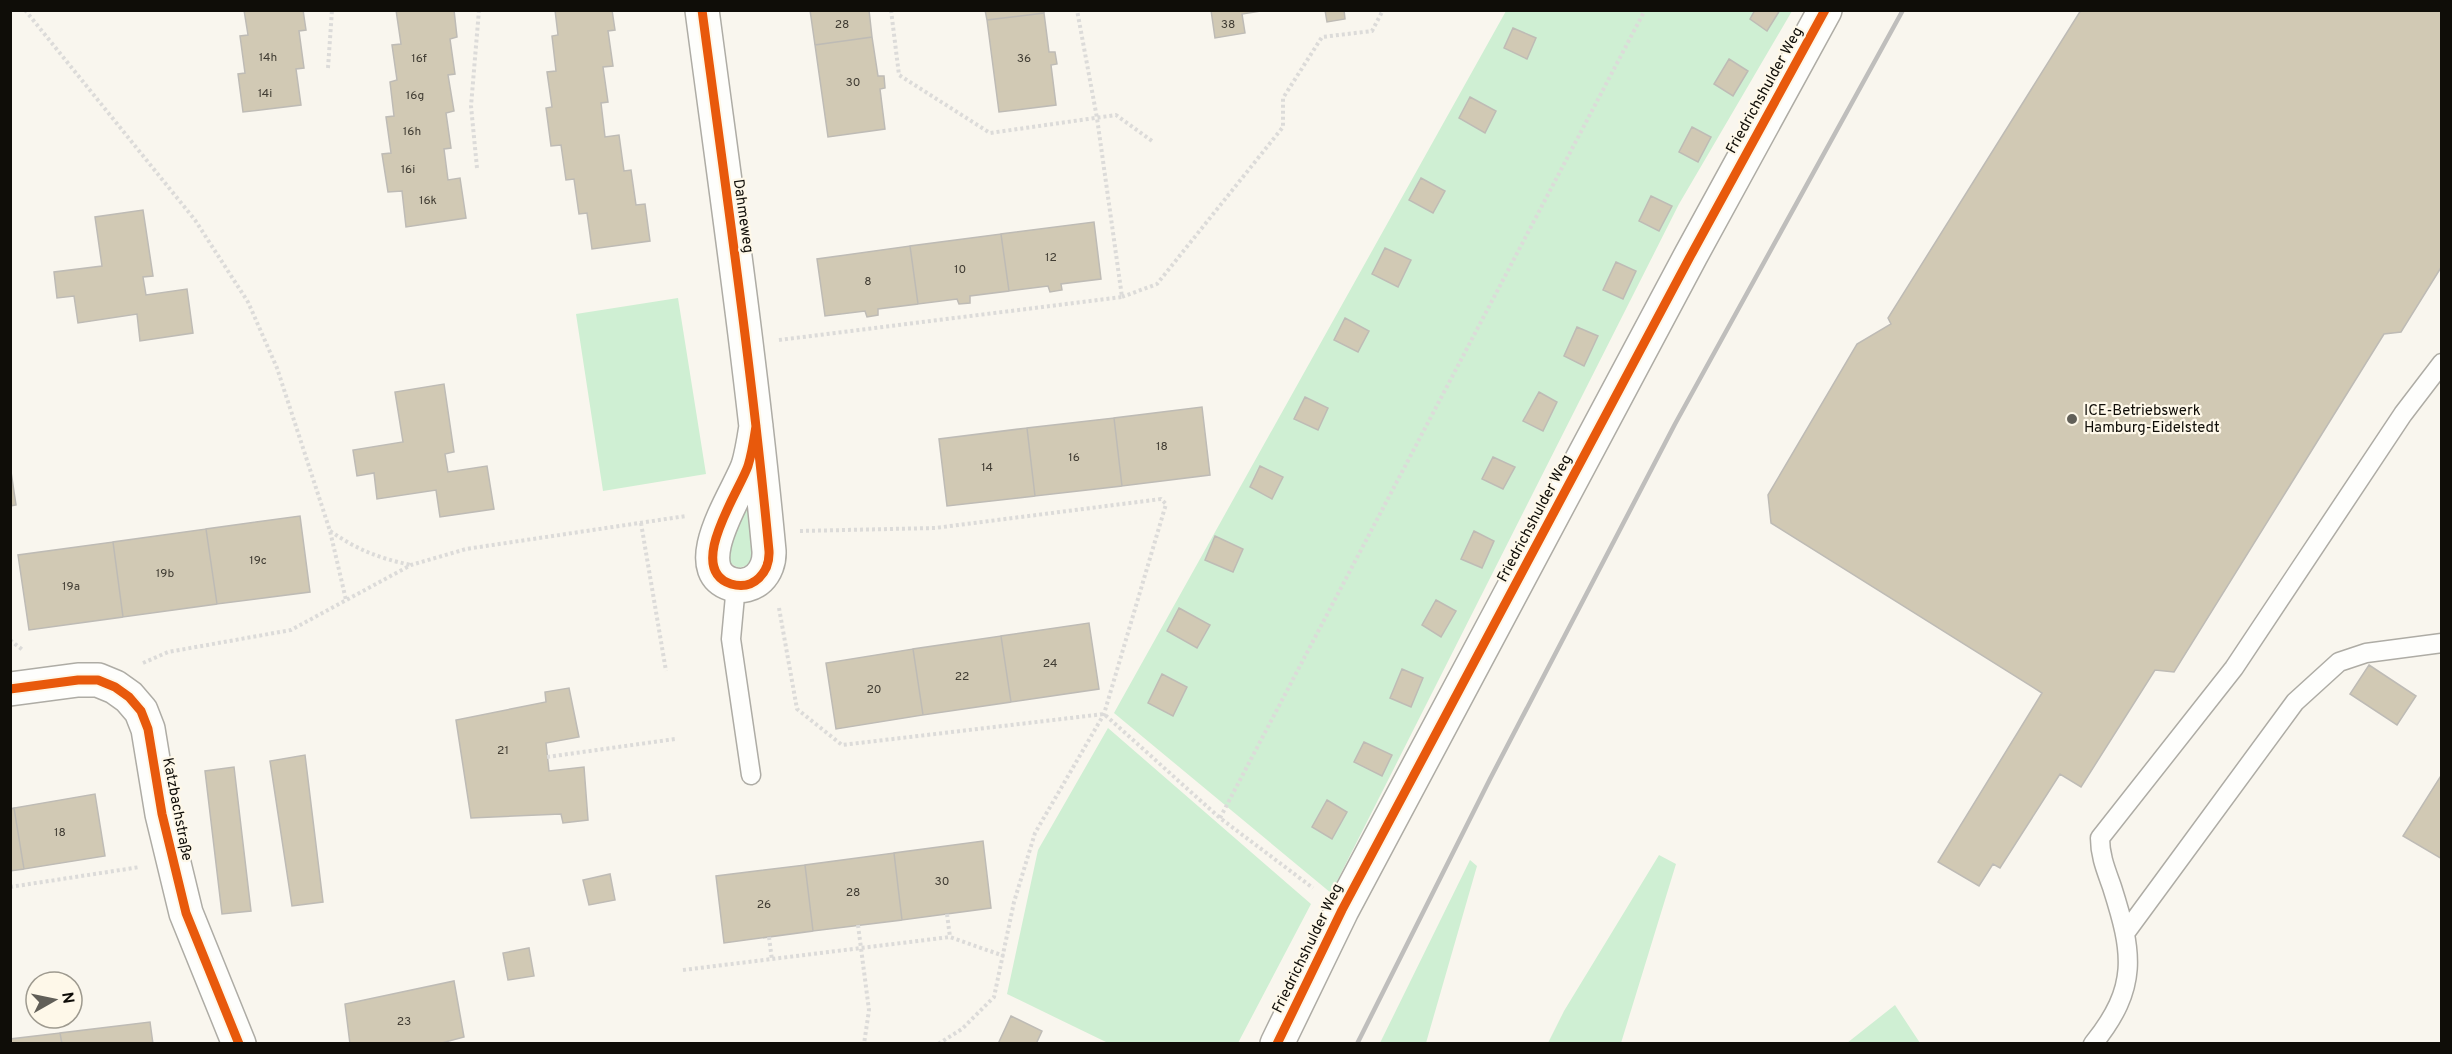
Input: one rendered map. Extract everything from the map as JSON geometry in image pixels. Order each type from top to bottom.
[{"type":"street","name":"Dahmeweg","points":[[702,10],[756,426],[769,560],[764,573],[755,581],[736,585],[725,581],[717,573],[712,554],[717,532],[747,467],[756,426]]},
{"type":"street","name":"Friedrichshulder Weg","points":[[1277,1044],[1342,910],[1690,255],[1824,10]]},
{"type":"street","name":"Katzbachstraße","points":[[10,689],[78,680],[98,680],[115,687],[129,697],[141,711],[148,729],[166,835],[186,913],[239,1044]]},
{"type":"lane","points":[[2093,1044],[2110,1022],[2123,995],[2130,963],[2126,932],[2100,853],[2100,838],[2234,668],[2403,414],[2442,363]]},
{"type":"lane","points":[[736,585],[731,639],[751,776]]},
{"type":"lane","points":[[2126,932],[2295,702],[2339,662],[2375,651],[2442,643]]},
{"type":"path","points":[[25,10],[195,220],[248,302],[277,368],[330,531],[346,600]]},
{"type":"path","points":[[327,68],[332,10]]},
{"type":"path","points":[[477,168],[471,106],[479,10]]},
{"type":"path","points":[[891,10],[899,75],[990,133],[1116,115],[1152,141]]},
{"type":"path","points":[[1077,10],[1097,118],[1122,297]]},
{"type":"path","points":[[779,340],[1122,297],[1157,284],[1283,127],[1283,99],[1322,37],[1372,31],[1383,10]]},
{"type":"path","points":[[1220,818],[1645,10]]},
{"type":"path","points":[[791,532],[935,528],[1161,499],[1166,504],[1104,714],[1035,833],[1014,902],[994,997],[962,1029],[938,1044]]},
{"type":"path","points":[[138,665],[168,652],[291,630],[411,565],[466,549],[694,515]]},
{"type":"path","points":[[640,523],[666,671]]},
{"type":"path","points":[[330,531],[355,548],[381,559],[411,565]]},
{"type":"path","points":[[778,598],[797,709],[842,745],[1104,714],[1220,818],[1342,910]]},
{"type":"path","points":[[547,757],[675,739]]},
{"type":"path","points":[[10,887],[143,867]]},
{"type":"path","points":[[947,914],[950,937]]},
{"type":"path","points":[[858,925],[869,1010],[864,1044]]},
{"type":"path","points":[[769,937],[772,960]]},
{"type":"path","points":[[683,970],[861,950],[950,937],[1004,956]]},
{"type":"green space","points":[[1506,11],[1792,11],[1679,204],[1331,893],[1114,713]]},
{"type":"green space","points":[[678,298],[706,474],[603,491],[576,314]]},
{"type":"green space","points":[[744,504],[749,505],[757,553],[751,564],[739,568],[728,562],[726,557]]},
{"type":"green space","points":[[1108,728],[1311,904],[1238,1043],[1108,1043],[1007,994],[1038,850]]},
{"type":"green space","points":[[1659,855],[1676,864],[1621,1043],[1548,1043],[1564,1011]]},
{"type":"green space","points":[[1470,860],[1477,866],[1426,1043],[1380,1043]]},
{"type":"green space","points":[[1895,1005],[1920,1043],[1847,1043]]},
{"type":"building","points":[[244,10],[303,10],[306,30],[299,31],[304,68],[296,69],[301,105],[243,112],[238,74],[245,73],[240,36],[248,35]]},
{"type":"building","points":[[396,10],[454,10],[457,37],[450,39],[455,74],[448,75],[454,111],[446,113],[451,148],[444,149],[448,180],[460,178],[466,218],[406,227],[402,191],[388,192],[382,154],[391,153],[386,117],[394,116],[390,82],[397,80],[392,45],[401,44]]},
{"type":"building","points":[[555,10],[612,10],[615,30],[608,31],[613,66],[603,67],[608,102],[601,103],[605,137],[619,135],[624,171],[631,170],[636,205],[645,204],[650,241],[592,249],[587,213],[579,214],[574,179],[566,180],[561,145],[551,146],[546,108],[552,107],[547,72],[556,71],[552,36],[558,35]]},
{"type":"building","points":[[810,10],[869,10],[872,37],[815,45]]},
{"type":"building","points":[[985,10],[1044,10],[1044,13],[987,20]]},
{"type":"building","points":[[1211,10],[1267,10],[1242,14],[1245,33],[1215,38]]},
{"type":"building","points":[[1325,10],[1344,10],[1345,19],[1327,22]]},
{"type":"building","points":[[1755,10],[1780,10],[1767,31],[1750,19]]},
{"type":"building","name":"ICE-Betriebswerk Hamburg-Eidelstedt","points":[[2081,10],[2442,10],[2442,266],[2401,332],[2384,334],[2174,672],[2155,670],[2081,787],[2060,774],[2000,868],[1993,864],[1979,886],[1938,862],[2042,693],[1771,523],[1768,495],[1857,344],[1891,324],[1888,318]]},
{"type":"building","points":[[1044,13],[1049,52],[1055,52],[1057,64],[1051,65],[1056,105],[999,112],[987,20]]},
{"type":"building","points":[[1513,28],[1536,38],[1527,59],[1504,48]]},
{"type":"building","points":[[872,37],[878,76],[884,76],[885,88],[880,89],[885,129],[828,137],[815,45]]},
{"type":"building","points":[[1729,59],[1748,71],[1733,96],[1714,84]]},
{"type":"building","points":[[1470,97],[1496,111],[1485,133],[1459,118]]},
{"type":"building","points":[[1692,127],[1711,137],[1698,162],[1679,152]]},
{"type":"building","points":[[1421,178],[1445,191],[1433,213],[1409,200]]},
{"type":"building","points":[[1651,196],[1672,206],[1659,231],[1639,221]]},
{"type":"building","points":[[143,210],[153,276],[143,277],[146,295],[187,289],[193,333],[140,341],[137,314],[78,323],[74,296],[57,298],[54,272],[102,266],[95,217]]},
{"type":"building","points":[[1094,222],[1101,279],[1061,284],[1062,290],[1050,292],[1048,286],[1009,291],[1001,234]]},
{"type":"building","points":[[1001,234],[1009,291],[970,296],[970,303],[959,304],[957,299],[918,304],[910,246]]},
{"type":"building","points":[[910,246],[918,304],[878,309],[878,315],[867,317],[865,311],[825,316],[817,259]]},
{"type":"building","points":[[1385,248],[1411,260],[1398,287],[1372,274]]},
{"type":"building","points":[[1616,262],[1636,271],[1623,299],[1603,290]]},
{"type":"building","points":[[1345,318],[1369,331],[1358,352],[1334,340]]},
{"type":"building","points":[[1577,327],[1598,336],[1584,366],[1564,356]]},
{"type":"building","points":[[444,384],[454,452],[445,454],[448,472],[487,466],[494,509],[440,517],[436,490],[377,499],[374,473],[357,476],[353,450],[403,442],[395,392]]},
{"type":"building","points":[[1539,392],[1557,402],[1543,431],[1523,421]]},
{"type":"building","points":[[1305,397],[1328,408],[1318,430],[1294,419]]},
{"type":"building","points":[[1202,407],[1210,475],[1122,486],[1114,418]]},
{"type":"building","points":[[1114,418],[1122,486],[1035,496],[1027,428]]},
{"type":"building","points":[[1027,428],[1035,496],[947,506],[939,439]]},
{"type":"building","points":[[1493,457],[1515,467],[1503,489],[1482,479]]},
{"type":"building","points":[[10,465],[16,505],[10,506]]},
{"type":"building","points":[[1260,466],[1283,477],[1272,499],[1250,487]]},
{"type":"building","points":[[300,516],[310,592],[217,604],[206,529]]},
{"type":"building","points":[[206,529],[217,604],[123,617],[113,542]]},
{"type":"building","points":[[1474,531],[1494,541],[1482,568],[1461,559]]},
{"type":"building","points":[[1215,536],[1243,549],[1233,572],[1205,560]]},
{"type":"building","points":[[113,542],[123,617],[29,630],[18,555]]},
{"type":"building","points":[[1436,600],[1456,611],[1441,637],[1422,625]]},
{"type":"building","points":[[1179,608],[1210,625],[1197,648],[1167,631]]},
{"type":"building","points":[[1089,623],[1099,689],[1011,702],[1001,636]]},
{"type":"building","points":[[1001,636],[1011,702],[923,715],[913,649]]},
{"type":"building","points":[[913,649],[923,715],[836,729],[826,663]]},
{"type":"building","points":[[2369,665],[2416,696],[2397,725],[2350,694]]},
{"type":"building","points":[[1402,669],[1423,678],[1411,707],[1390,698]]},
{"type":"building","points":[[1162,674],[1187,687],[1173,716],[1148,703]]},
{"type":"building","points":[[569,688],[579,737],[546,743],[549,771],[584,767],[588,820],[563,823],[561,814],[471,818],[456,720],[546,702],[545,692]]},
{"type":"building","points":[[1364,742],[1392,755],[1382,776],[1354,762]]},
{"type":"building","points":[[305,755],[323,902],[292,906],[270,761]]},
{"type":"building","points":[[234,767],[251,911],[222,914],[205,771]]},
{"type":"building","points":[[2442,774],[2442,859],[2403,836]]},
{"type":"building","points":[[95,794],[105,856],[24,869],[14,808]]},
{"type":"building","points":[[1327,800],[1347,812],[1332,839],[1312,827]]},
{"type":"building","points":[[14,808],[24,869],[10,871],[10,809]]},
{"type":"building","points":[[983,841],[991,908],[902,920],[894,853]]},
{"type":"building","points":[[894,853],[902,920],[813,931],[805,865]]},
{"type":"building","points":[[805,865],[813,931],[724,943],[716,876]]},
{"type":"building","points":[[610,874],[615,900],[589,905],[583,880]]},
{"type":"building","points":[[529,948],[534,976],[508,980],[503,953]]},
{"type":"building","points":[[454,981],[464,1037],[438,1044],[350,1044],[345,1004]]},
{"type":"building","points":[[1011,1016],[1042,1031],[1036,1044],[998,1044]]},
{"type":"building","points":[[150,1022],[153,1044],[62,1044],[60,1033]]},
{"type":"building","points":[[60,1033],[62,1044],[10,1044],[10,1039]]},
{"type":"railway","points":[[1357,1044],[1490,779],[1675,424],[1903,10]]},
{"type":"cycle path","points":[[702,10],[747,348],[755,416],[769,551],[767,566],[759,578],[747,585],[731,584],[718,576],[713,563],[714,547],[719,529],[748,466],[756,426]]},
{"type":"cycle path","points":[[1277,1044],[1342,910],[1691,255],[1825,10]]},
{"type":"cycle path","points":[[10,689],[78,680],[98,680],[115,687],[129,697],[141,711],[148,729],[162,814],[186,913],[239,1044]]},
{"type":"place","name":"ICE-Betriebswerk Hamburg-Eidelstedt","points":[[2072,419]]}]
